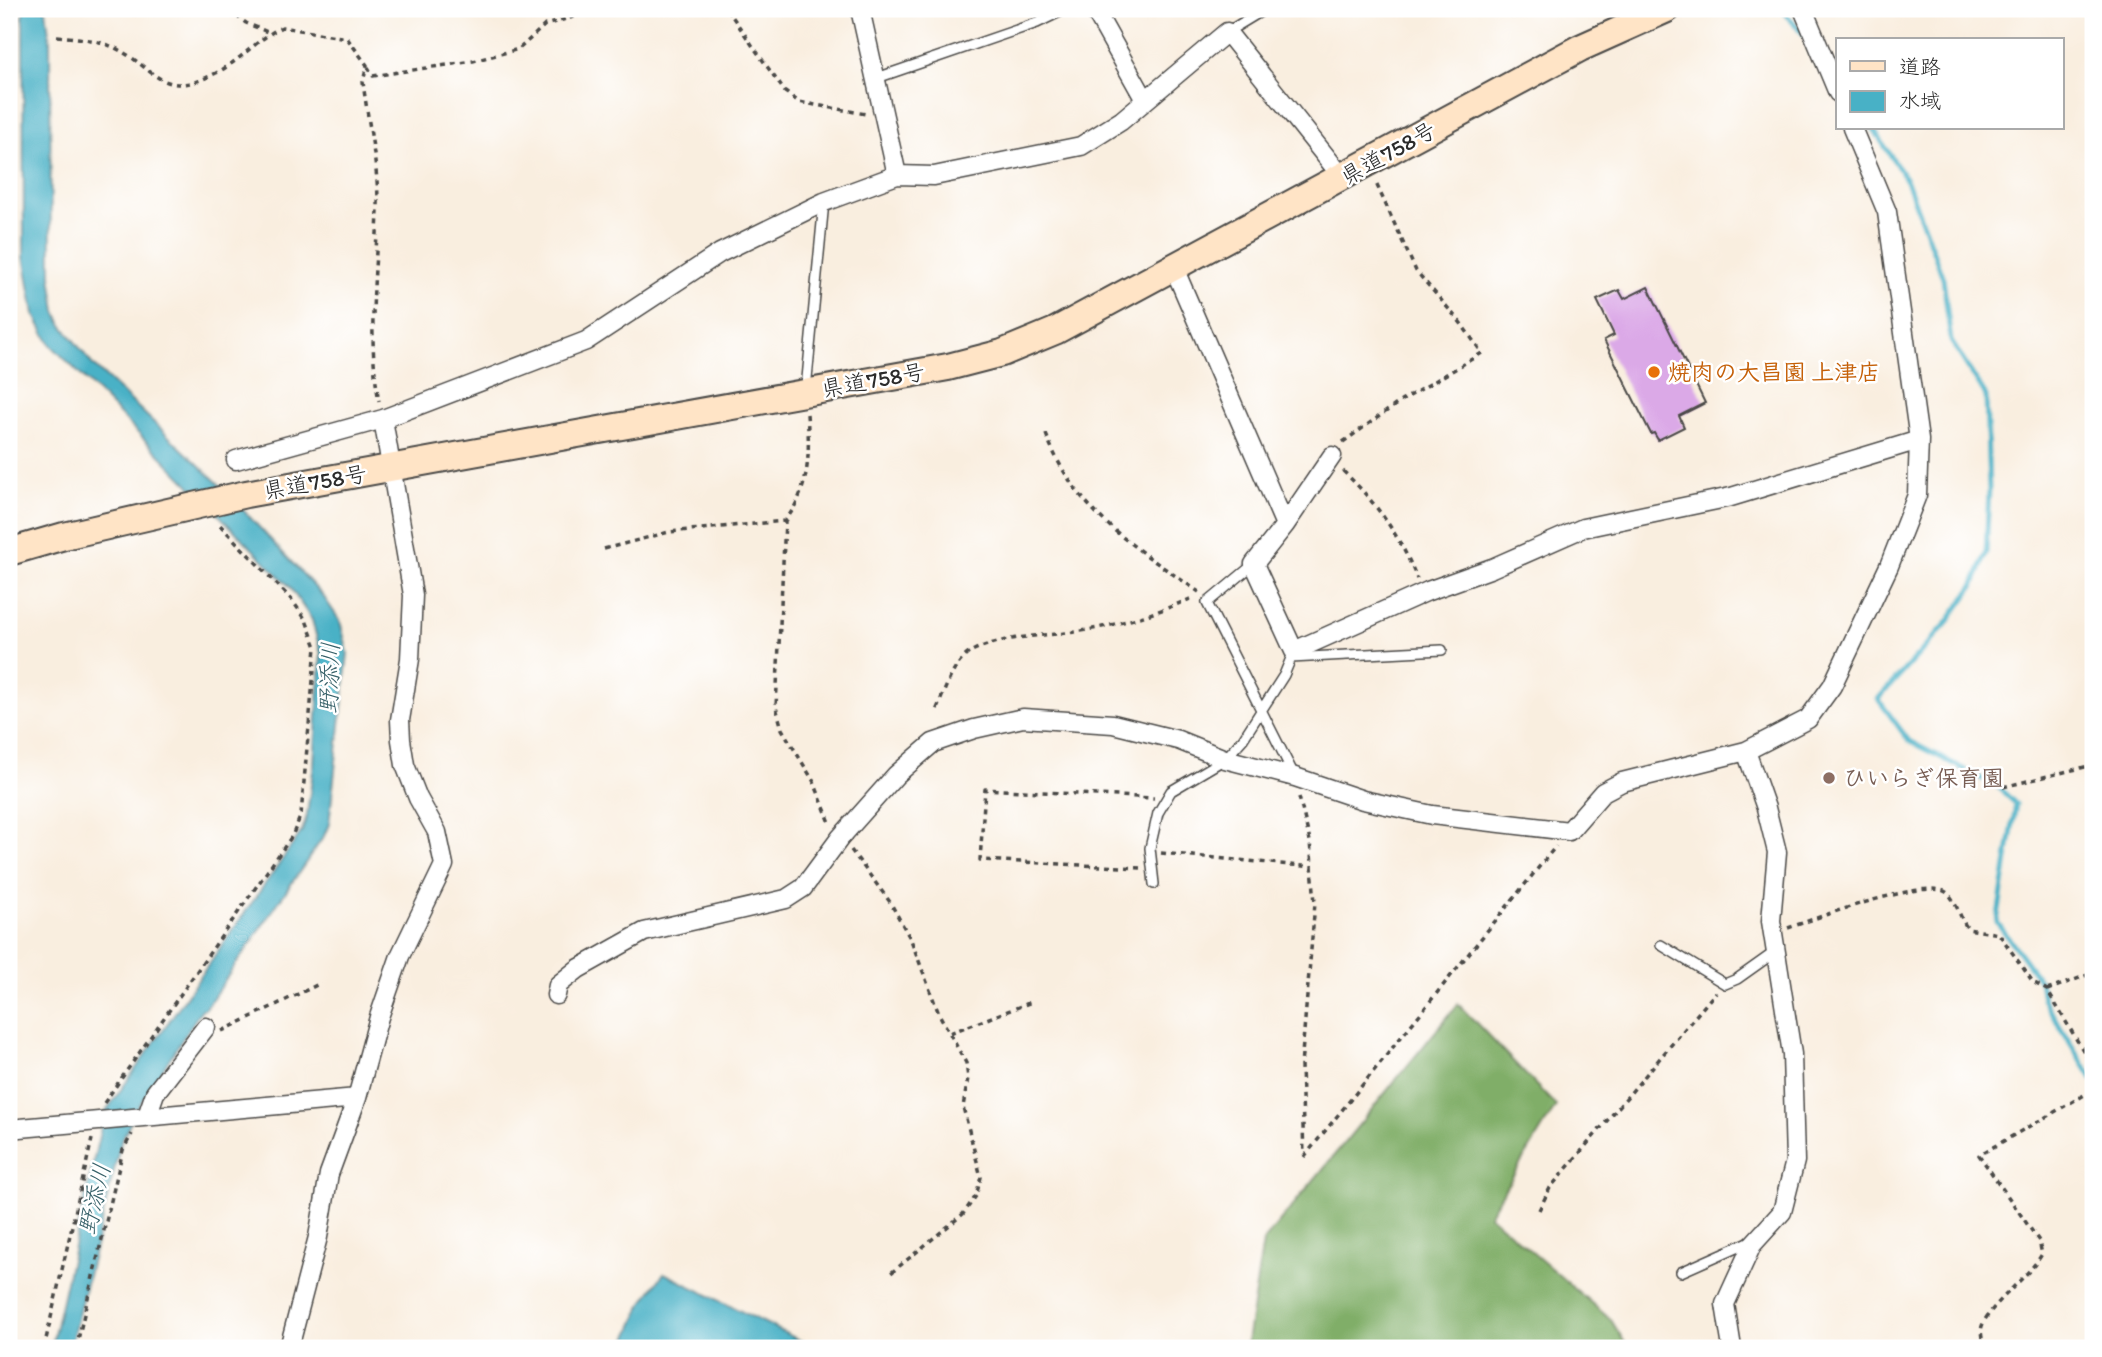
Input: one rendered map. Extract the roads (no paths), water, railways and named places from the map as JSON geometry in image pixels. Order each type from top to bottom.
[{"type":"main road","name":"県道758号","points":[[9,552],[64,536],[246,494],[948,367],[1002,353],[1055,331],[1580,48],[1667,9]]},
{"type":"street","points":[[860,9],[883,122],[897,175]]},
{"type":"street","points":[[1094,9],[1145,100]]},
{"type":"street","points":[[1803,9],[1836,88]]},
{"type":"street","points":[[236,460],[383,419],[586,341],[720,253],[824,202],[897,175],[934,176],[1081,146],[1121,121],[1227,32],[1343,178]]},
{"type":"street","points":[[556,995],[558,985],[578,969],[644,932],[786,899],[803,888],[840,838],[896,775],[933,743],[974,729],[1023,718],[1113,724],[1178,740],[1225,759],[1295,777],[1363,800],[1432,815],[1569,831],[1603,792],[1622,782],[1746,751],[1808,719],[1832,686],[1889,566],[1917,495],[1919,440],[1887,212],[1853,130]]},
{"type":"street","points":[[1174,268],[1285,525]]},
{"type":"street","points":[[289,1348],[312,1263],[329,1174],[357,1098],[379,1017],[400,957],[444,865],[436,832],[405,765],[401,740],[400,720],[410,659],[413,595],[389,469],[383,419]]},
{"type":"street","points":[[1330,459],[1285,525],[1254,564],[1293,654],[1423,593],[1492,568],[1583,528],[1731,497],[1919,440]]},
{"type":"street","points":[[1732,1348],[1725,1304],[1752,1245],[1782,1212],[1795,1161],[1792,1054],[1774,942],[1777,852],[1766,808],[1746,751]]},
{"type":"street","points":[[142,1117],[155,1093],[202,1033]]},
{"type":"street","points":[[9,1129],[357,1098]]},
{"type":"lane","points":[[874,79],[1037,23],[1066,9]]},
{"type":"lane","points":[[1227,32],[1265,9]]},
{"type":"lane","points":[[806,391],[824,202]]},
{"type":"lane","points":[[1254,564],[1207,603],[1295,777]]},
{"type":"lane","points":[[1154,884],[1150,852],[1158,813],[1171,791],[1225,759],[1243,739],[1261,707],[1284,675],[1293,654],[1442,650]]},
{"type":"lane","points":[[1661,945],[1725,984],[1737,979],[1774,942]]},
{"type":"lane","points":[[1681,1272],[1759,1238]]},
{"type":"water","name":"野添川","points":[[23,9],[46,9],[50,42],[51,276],[56,311],[62,325],[93,365],[218,483],[323,596],[340,621],[348,653],[329,824],[324,836],[205,1009],[202,1009],[136,1110],[121,1142],[70,1348],[51,1348],[104,1114],[302,831],[307,815],[314,763],[321,654],[312,620],[289,586],[50,344],[34,314],[24,257]]},
{"type":"water","points":[[664,1273],[815,1348],[623,1348],[644,1301]]},
{"type":"waterway","points":[[1781,9],[1810,41]]},
{"type":"waterway","points":[[1874,130],[1907,181],[1943,278],[1951,341],[1986,396],[1989,490],[1986,553],[1973,587],[1947,623],[1878,699],[1909,741],[1998,787],[2016,804],[1997,922],[2040,981],[2043,999],[2093,1080]]},
{"type":"place","name":"焼肉の大昌園 上津店","points":[[1654,372]]},
{"type":"place","name":"ひいらぎ保育園","points":[[1829,778]]}]
